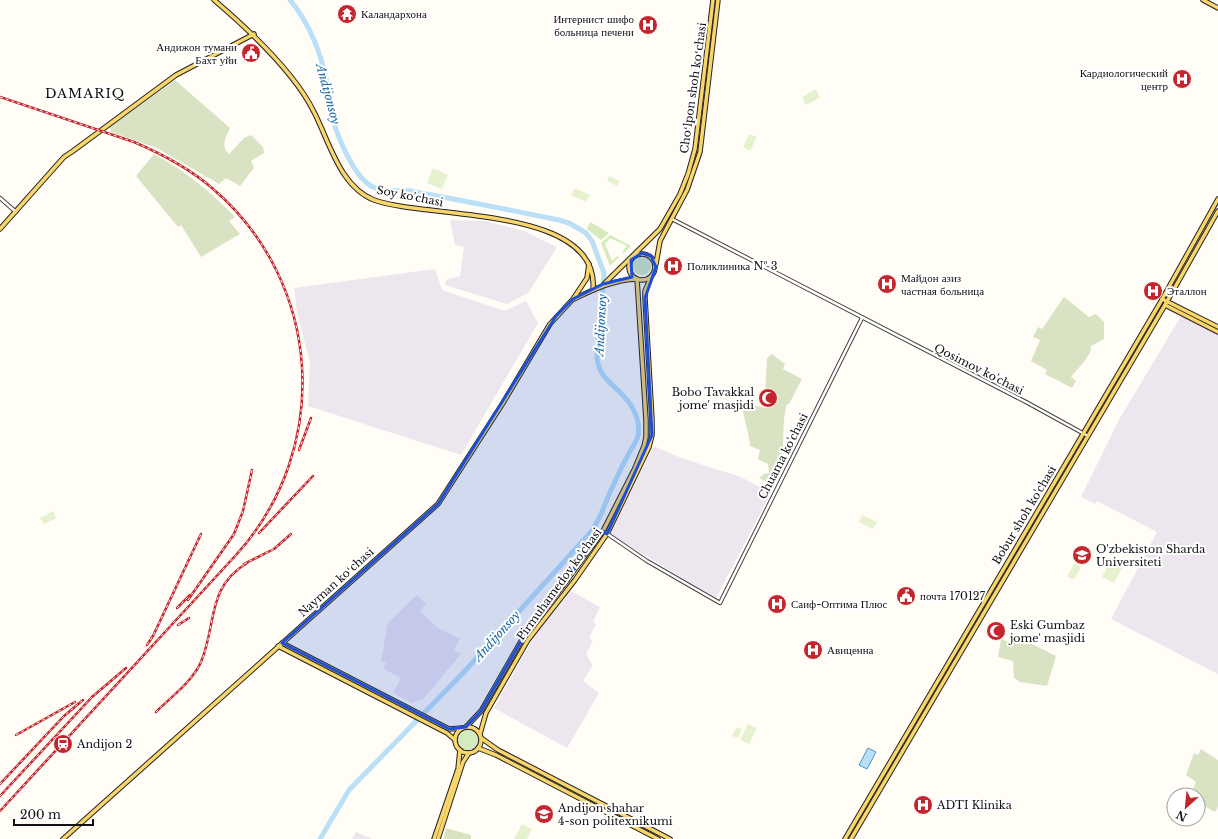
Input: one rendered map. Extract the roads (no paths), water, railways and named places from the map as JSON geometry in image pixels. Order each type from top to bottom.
[{"type":"main road","name":"Soy ko'chasi","points":[[214,0],[254,34],[302,92],[314,110],[339,164],[349,179],[365,195],[387,203],[495,218],[554,236],[580,250],[589,264],[594,280],[593,290]]},
{"type":"main road","name":"Choʻlpon shoh koʻchasi","points":[[603,284],[634,256],[660,229],[680,194],[688,174],[695,149],[713,0]]},
{"type":"main road","name":"Choʻlpon shoh koʻchasi","points":[[656,264],[660,241],[690,183],[700,152],[718,0]]},
{"type":"main road","points":[[1203,0],[1218,8]]},
{"type":"main road","points":[[0,229],[64,158],[176,75],[254,34]]},
{"type":"main road","points":[[706,62],[711,63]]},
{"type":"main road","name":"Bobur shoh ko'chasi","points":[[845,839],[1161,301],[1218,199]]},
{"type":"main road","name":"Bobur shoh ko'chasi","points":[[851,839],[1166,304],[1218,211]]},
{"type":"main road","points":[[573,299],[603,284],[623,279],[645,280],[651,277],[655,271],[656,264],[651,256],[642,253],[634,256],[631,260],[629,269],[637,279]]},
{"type":"main road","points":[[573,299],[587,278],[589,264]]},
{"type":"main road","name":"Pirmuhamedov ko'chasi","points":[[481,736],[486,713],[528,640],[575,580],[607,534],[639,469],[652,435],[645,298],[645,291],[651,277]]},
{"type":"main road","name":"Pirmuhamedov ko'chasi","points":[[464,727],[481,711],[536,618],[568,579],[603,531],[635,468],[646,437],[637,279]]},
{"type":"main road","name":"Nayman koʻchasi","points":[[63,839],[438,504],[503,403],[550,324],[573,299]]},
{"type":"main road","points":[[1161,301],[1218,332]]},
{"type":"main road","points":[[1166,304],[1218,327]]},
{"type":"main road","points":[[282,643],[417,715],[427,723],[452,736],[460,750],[458,768],[438,839]]},
{"type":"main road","points":[[278,646],[417,715],[430,719],[453,730],[464,727],[474,728],[498,750],[670,839]]},
{"type":"main road","points":[[931,692],[936,695]]},
{"type":"main road","points":[[916,718],[920,721]]},
{"type":"main road","points":[[455,740],[457,733],[464,727]]},
{"type":"main road","points":[[434,839],[463,762],[469,753],[478,748],[481,736]]},
{"type":"main road","points":[[478,748],[496,754],[658,839]]},
{"type":"main road","points":[[460,750],[469,753]]},
{"type":"street","points":[[0,198],[16,212]]},
{"type":"street","name":"Qosimov ko'chasi","points":[[672,219],[1088,436]]},
{"type":"street","name":"Chuama ko'chasi","points":[[607,534],[647,561],[720,603],[862,318]]},
{"type":"street","points":[[603,531],[607,534]]},
{"type":"water","points":[[868,748],[876,752],[867,769],[859,765]]},
{"type":"waterway","name":"Andijonsoy","points":[[290,0],[303,18],[318,50],[327,83],[332,116],[338,134],[352,164],[364,181],[381,190],[410,191],[559,220],[569,223],[586,233],[592,241],[604,273],[597,358],[599,366],[605,378],[626,398],[636,415],[638,423],[638,436],[636,441],[591,532],[463,673],[349,790],[320,839]]},
{"type":"railway","points":[[0,97],[134,142],[155,151],[194,174],[212,188],[249,226],[276,270],[294,317],[302,367],[300,417],[289,466],[267,512],[236,555],[0,811]]},
{"type":"railway","points":[[299,450],[311,418]]},
{"type":"railway","points":[[188,600],[234,534],[243,511],[252,470]]},
{"type":"railway","points":[[259,533],[313,476]]},
{"type":"railway","points":[[147,645],[153,636],[201,534]]},
{"type":"railway","points":[[244,564],[274,549],[291,534]]},
{"type":"railway","points":[[156,712],[187,683],[197,669],[206,648],[219,595],[225,584],[234,573],[247,563]]},
{"type":"railway","points":[[177,608],[190,595]]},
{"type":"railway","points":[[178,625],[189,618]]},
{"type":"railway","points":[[0,796],[92,697],[126,668]]},
{"type":"railway","points":[[0,784],[64,716],[83,700]]},
{"type":"railway","points":[[16,735],[75,702]]},
{"type":"place","name":"Каландархона","points":[[347,14]]},
{"type":"place","name":"Интернист шифо больница печени","points":[[648,25]]},
{"type":"place","name":"Андижон тумани Бахт уйи","points":[[251,53]]},
{"type":"place","name":"Кардиологический центр","points":[[1182,79]]},
{"type":"place","name":"Поликлиника № 3","points":[[673,266]]},
{"type":"place","name":"Майдон азиз частная больница","points":[[887,284]]},
{"type":"place","name":"Эталлон","points":[[1153,291]]},
{"type":"place","name":"Bobo Tavakkal jome' masjidi","points":[[768,398]]},
{"type":"place","name":"O'zbekiston Sharda Universiteti","points":[[1082,555]]},
{"type":"place","name":"почта 170127","points":[[906,596]]},
{"type":"place","name":"Саиф-Оптима Плюс","points":[[777,604]]},
{"type":"place","name":"Eski Gumbaz jome' masjidi","points":[[996,631]]},
{"type":"place","name":"Авиценна","points":[[813,650]]},
{"type":"place","name":"Andijon 2","points":[[63,744]]},
{"type":"place","name":"ADTI Klinika","points":[[923,805]]},
{"type":"place","name":"Andijon shahar 4-son politexnikumi","points":[[544,814]]},
{"type":"district","name":"DAMARIQ","points":[[85,93]]}]
